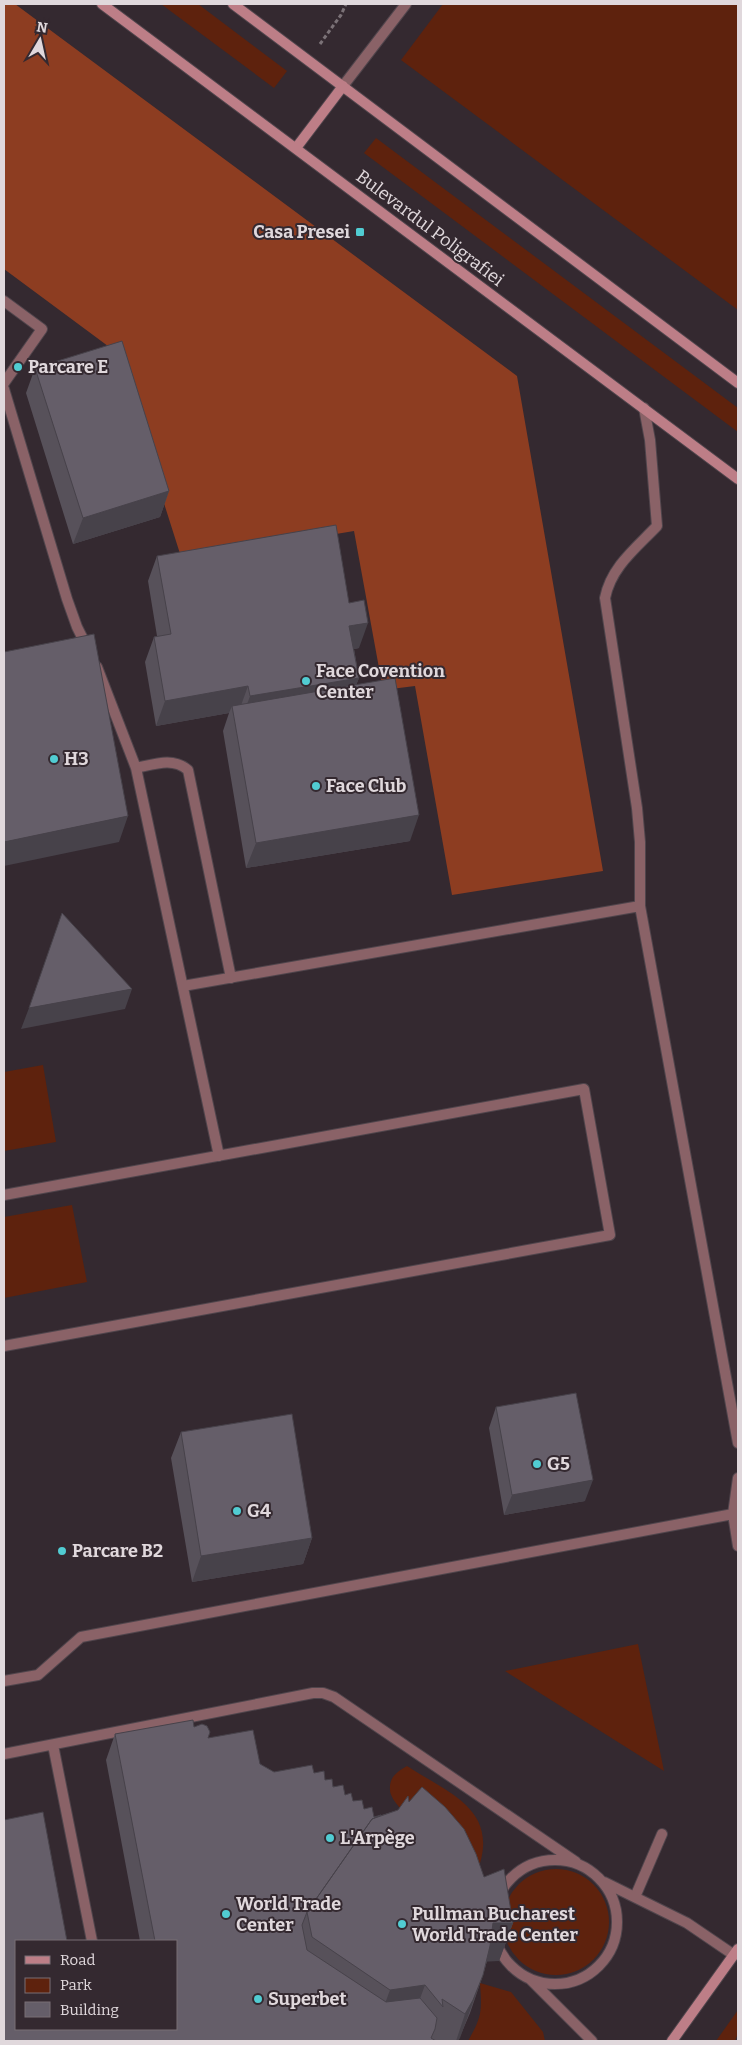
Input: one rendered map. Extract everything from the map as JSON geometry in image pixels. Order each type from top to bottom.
[{"type":"main road","name":"Bulevardul Poligrafiei","points":[[102,4],[738,479]]},
{"type":"main road","points":[[232,4],[738,383]]},
{"type":"main road","points":[[296,148],[343,86]]},
{"type":"main road","points":[[672,2041],[736,1952]]},
{"type":"lane","points":[[343,86],[406,4]]},
{"type":"lane","points":[[4,301],[42,329],[4,383]]},
{"type":"lane","points":[[4,389],[67,599],[77,627],[100,672],[136,768],[219,1156]]},
{"type":"lane","points":[[644,408],[650,440],[657,526],[618,568],[611,578],[605,598],[637,808],[640,842],[640,906],[738,1443]]},
{"type":"lane","points":[[136,768],[172,762],[181,764],[188,770],[230,978]]},
{"type":"lane","points":[[183,986],[640,906]]},
{"type":"lane","points":[[4,1195],[584,1089],[610,1235],[4,1346]]},
{"type":"lane","points":[[738,1478],[732,1514],[738,1546]]},
{"type":"lane","points":[[4,1681],[38,1674],[81,1637],[732,1514]]},
{"type":"lane","points":[[4,1754],[313,1693],[323,1693],[334,1697],[576,1862],[591,1870],[603,1882],[612,1896],[617,1912],[613,1945],[605,1959],[594,1971],[579,1980],[563,1984],[546,1983],[530,1978],[515,1969],[504,1957],[496,1941],[493,1924],[494,1907],[506,1884],[526,1867],[542,1861],[559,1859],[576,1862]]},
{"type":"lane","points":[[53,1744],[92,1940]]},
{"type":"lane","points":[[635,1897],[662,1834]]},
{"type":"lane","points":[[603,1882],[686,1923],[736,1952]]},
{"type":"lane","points":[[530,1978],[592,2041]]},
{"type":"path","points":[[320,44],[341,15],[346,4]]},
{"type":"green space","points":[[161,4],[198,4],[287,71],[274,88]]},
{"type":"green space","points":[[443,4],[738,4],[738,310],[401,60]]},
{"type":"green space","points":[[376,138],[738,408],[738,432],[364,153]]},
{"type":"green space","points":[[43,1065],[56,1142],[4,1151],[4,1072]]},
{"type":"green space","points":[[72,1205],[87,1282],[4,1298],[4,1217]]},
{"type":"green space","points":[[638,1644],[664,1771],[505,1671]]},
{"type":"green space","points":[[407,1766],[454,1795],[467,1806],[477,1819],[482,1833],[483,1851],[477,1872],[413,1821],[393,1799],[390,1790],[392,1778]]},
{"type":"green space","points":[[556,1869],[576,1873],[593,1885],[605,1902],[609,1922],[605,1942],[593,1959],[576,1971],[556,1975],[536,1971],[519,1959],[507,1942],[503,1922],[507,1902],[519,1885],[536,1873]]},
{"type":"green space","points":[[480,1983],[511,1992],[543,2032],[545,2041],[468,2041],[480,2014]]},
{"type":"green space","points":[[738,2010],[738,2033],[735,2041],[716,2041]]},
{"type":"shaded area","points":[[4,4],[15,4],[517,376],[603,871],[452,895],[415,686],[383,690],[354,531],[182,560],[116,352],[4,269]]},
{"type":"building","points":[[122,341],[169,491],[83,518],[35,368]]},
{"type":"building","points":[[336,525],[349,603],[364,600],[368,623],[349,626],[359,678],[250,696],[248,686],[165,701],[154,637],[171,634],[157,556]]},
{"type":"building","name":"H3","points":[[94,634],[128,816],[4,842],[4,652]]},
{"type":"building","name":"Face Club","points":[[395,678],[419,815],[256,843],[232,706]]},
{"type":"building","points":[[62,913],[132,989],[29,1008]]},
{"type":"building","name":"G5","points":[[576,1393],[593,1480],[512,1495],[496,1407]]},
{"type":"building","name":"G4","points":[[292,1414],[312,1538],[201,1556],[181,1432]]},
{"type":"building","name":"World Trade Center","points":[[193,1720],[194,1727],[202,1724],[207,1726],[210,1732],[208,1738],[253,1730],[260,1764],[274,1772],[312,1765],[314,1773],[324,1771],[325,1780],[332,1779],[333,1787],[343,1785],[345,1795],[351,1793],[353,1801],[362,1800],[364,1809],[372,1807],[374,1817],[381,1815],[372,1819],[307,1912],[302,1925],[307,1950],[386,2002],[420,1998],[437,2018],[431,2038],[436,2041],[4,2041],[4,1820],[43,1812],[67,1940],[15,1940],[15,2030],[178,2030],[178,1940],[155,1940],[115,1734]]},
{"type":"building","name":"Pullman Bucharest World Trade Center","points":[[422,1787],[445,1807],[464,1829],[484,1877],[504,1869],[513,1923],[493,1923],[483,1975],[465,2014],[442,1999],[443,2007],[425,1985],[390,1990],[312,1937],[307,1912],[372,1819],[398,1810],[408,1796],[409,1802]]},
{"type":"place","name":"Casa Presei","points":[[360,232]]},
{"type":"place","name":"Parcare E","points":[[18,367]]},
{"type":"place","name":"Face Covention Center","points":[[306,681]]},
{"type":"place","name":"H3","points":[[54,759]]},
{"type":"place","name":"Face Club","points":[[316,786]]},
{"type":"place","name":"G5","points":[[537,1464]]},
{"type":"place","name":"G4","points":[[237,1511]]},
{"type":"place","name":"Parcare B2","points":[[62,1551]]},
{"type":"place","name":"L'Arpège","points":[[330,1838]]},
{"type":"place","name":"World Trade Center","points":[[226,1914]]},
{"type":"place","name":"Pullman Bucharest World Trade Center","points":[[402,1924]]},
{"type":"place","name":"Superbet","points":[[258,1999]]}]
